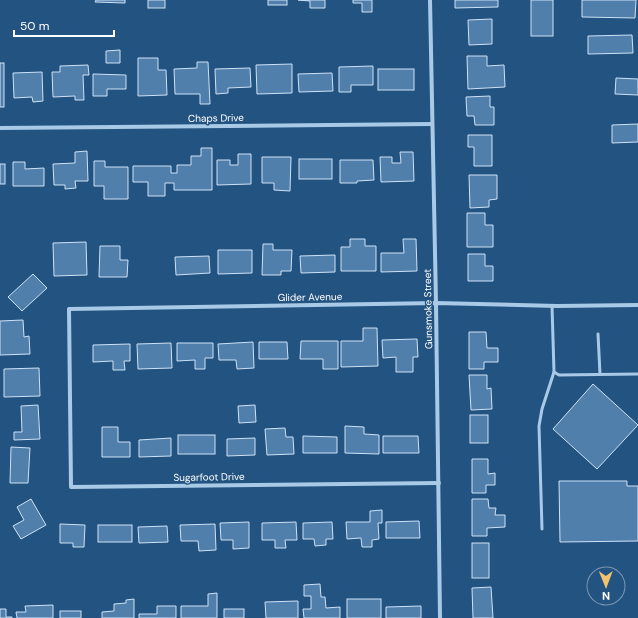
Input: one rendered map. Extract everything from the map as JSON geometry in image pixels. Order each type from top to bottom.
[{"type":"street","name":"Gunsmoke Street","points":[[430,0],[440,618]]},
{"type":"street","name":"Chaps Drive","points":[[0,128],[432,124]]},
{"type":"street","name":"Glider Avenue","points":[[70,396],[69,309],[436,303],[552,306],[638,305]]},
{"type":"street","name":"Sugarfoot Drive","points":[[70,396],[71,487],[438,483]]},
{"type":"lane","points":[[542,529],[539,426],[542,409],[554,372],[552,306]]},
{"type":"lane","points":[[598,334],[600,374]]},
{"type":"lane","points":[[554,372],[559,375],[638,374]]},
{"type":"building","points":[[96,0],[125,0],[125,3],[95,2]]},
{"type":"building","points":[[148,0],[165,0],[165,8],[148,8]]},
{"type":"building","points":[[268,0],[287,0],[287,5],[268,5]]},
{"type":"building","points":[[298,0],[325,0],[325,8],[310,8],[310,1]]},
{"type":"building","points":[[353,0],[372,0],[372,12],[362,12],[362,3],[353,3]]},
{"type":"building","points":[[455,0],[498,0],[498,7],[455,8]]},
{"type":"building","points":[[531,0],[553,0],[553,36],[531,36]]},
{"type":"building","points":[[582,0],[636,0],[635,18],[582,17]]},
{"type":"building","points":[[492,19],[492,44],[469,45],[468,20]]},
{"type":"building","points":[[632,35],[633,53],[588,54],[588,36]]},
{"type":"building","points":[[120,50],[120,63],[106,63],[106,51]]},
{"type":"building","points":[[467,56],[487,56],[487,66],[504,65],[505,87],[468,89]]},
{"type":"building","points":[[138,58],[158,58],[158,70],[166,70],[167,95],[138,96]]},
{"type":"building","points":[[197,62],[208,62],[210,104],[200,104],[200,94],[175,94],[174,69],[197,68]]},
{"type":"building","points":[[0,63],[4,63],[4,107],[0,107]]},
{"type":"building","points":[[292,64],[292,93],[257,94],[256,65]]},
{"type":"building","points":[[88,65],[89,75],[83,75],[84,100],[75,100],[75,96],[53,97],[52,72],[60,72],[60,66]]},
{"type":"building","points":[[373,66],[373,85],[351,85],[351,92],[339,92],[339,67]]},
{"type":"building","points":[[250,68],[251,87],[228,88],[228,93],[216,94],[215,69]]},
{"type":"building","points":[[378,69],[414,69],[414,90],[378,90]]},
{"type":"building","points":[[42,72],[43,101],[33,102],[32,97],[14,98],[13,73]]},
{"type":"building","points":[[332,73],[333,91],[299,92],[298,74]]},
{"type":"building","points":[[93,74],[126,75],[126,89],[107,89],[107,96],[93,96]]},
{"type":"building","points":[[616,78],[638,79],[638,95],[615,94]]},
{"type":"building","points":[[490,96],[490,107],[494,107],[494,125],[475,125],[474,116],[467,116],[466,97]]},
{"type":"building","points":[[638,124],[638,142],[612,143],[612,125]]},
{"type":"building","points":[[468,135],[492,135],[492,166],[474,166],[474,147],[468,147]]},
{"type":"building","points":[[201,148],[212,148],[212,190],[174,190],[174,183],[165,183],[165,196],[148,196],[148,182],[133,182],[133,166],[171,166],[171,173],[177,173],[177,165],[191,165],[191,156],[201,156]]},
{"type":"building","points":[[87,151],[88,181],[75,181],[76,188],[65,189],[65,185],[54,185],[53,164],[75,163],[75,152]]},
{"type":"building","points":[[400,152],[413,152],[414,181],[381,182],[380,157],[392,157],[392,163],[401,163]]},
{"type":"building","points":[[238,154],[251,154],[251,184],[217,185],[217,160],[230,160],[230,165],[238,165]]},
{"type":"building","points":[[262,157],[291,157],[290,191],[274,190],[274,183],[262,183]]},
{"type":"building","points":[[299,159],[332,159],[332,179],[299,179]]},
{"type":"building","points":[[340,160],[373,160],[374,180],[357,181],[357,183],[340,183]]},
{"type":"building","points":[[94,161],[105,161],[105,167],[128,167],[128,199],[104,199],[104,186],[94,186]]},
{"type":"building","points":[[13,162],[25,162],[25,169],[44,168],[44,186],[13,186]]},
{"type":"building","points":[[0,164],[5,164],[5,184],[0,184]]},
{"type":"building","points":[[469,175],[497,175],[497,199],[489,200],[489,207],[470,208]]},
{"type":"building","points":[[467,213],[485,213],[485,225],[493,225],[493,247],[467,247]]},
{"type":"building","points":[[350,239],[365,239],[365,246],[376,246],[376,271],[341,271],[341,247],[350,247]]},
{"type":"building","points":[[403,239],[416,239],[417,271],[381,272],[381,253],[404,253]]},
{"type":"building","points":[[86,242],[87,275],[54,276],[53,243]]},
{"type":"building","points":[[263,244],[273,244],[273,250],[292,250],[291,271],[281,271],[281,275],[262,275]]},
{"type":"building","points":[[100,246],[120,246],[120,260],[128,260],[127,277],[99,277]]},
{"type":"building","points":[[218,250],[252,250],[252,273],[218,274]]},
{"type":"building","points":[[468,254],[485,254],[485,266],[493,266],[493,281],[468,281]]},
{"type":"building","points":[[335,255],[335,272],[301,273],[300,256]]},
{"type":"building","points":[[209,256],[210,273],[176,275],[175,257]]},
{"type":"building","points":[[33,274],[47,288],[22,311],[8,297]]},
{"type":"building","points":[[23,320],[24,337],[29,336],[30,354],[0,355],[0,321]]},
{"type":"building","points":[[363,328],[377,328],[378,366],[341,367],[341,341],[363,341]]},
{"type":"building","points":[[469,332],[486,332],[487,348],[498,348],[498,362],[484,362],[484,369],[469,369]]},
{"type":"building","points":[[417,339],[418,357],[413,357],[413,372],[396,372],[396,357],[383,358],[382,340]]},
{"type":"building","points":[[301,341],[338,341],[338,369],[323,369],[323,359],[300,359]]},
{"type":"building","points":[[253,342],[254,368],[237,369],[236,360],[219,360],[218,344]]},
{"type":"building","points":[[259,342],[287,342],[288,359],[259,359]]},
{"type":"building","points":[[171,343],[172,368],[138,369],[137,344]]},
{"type":"building","points":[[177,343],[213,343],[213,358],[205,358],[205,369],[195,369],[195,360],[177,361]]},
{"type":"building","points":[[130,344],[130,361],[124,361],[125,370],[113,370],[113,361],[93,362],[93,345]]},
{"type":"building","points":[[39,368],[40,396],[4,397],[4,369]]},
{"type":"building","points":[[469,375],[487,375],[487,389],[491,388],[492,409],[471,410]]},
{"type":"building","points":[[593,384],[638,425],[597,469],[553,429]]},
{"type":"building","points":[[38,405],[40,439],[14,440],[14,432],[22,432],[21,406]]},
{"type":"building","points":[[255,405],[256,422],[239,423],[238,406]]},
{"type":"building","points":[[470,415],[488,415],[488,443],[470,443]]},
{"type":"building","points":[[345,426],[364,427],[364,434],[379,435],[379,454],[345,453]]},
{"type":"building","points":[[102,427],[118,427],[118,442],[130,442],[130,457],[102,457]]},
{"type":"building","points":[[285,428],[286,437],[293,437],[294,454],[267,455],[265,429]]},
{"type":"building","points":[[178,435],[215,435],[215,454],[178,454]]},
{"type":"building","points":[[303,436],[337,437],[337,453],[303,453]]},
{"type":"building","points":[[383,436],[418,436],[419,453],[383,453]]},
{"type":"building","points":[[171,438],[171,456],[139,457],[139,440]]},
{"type":"building","points":[[255,438],[255,455],[227,456],[227,439]]},
{"type":"building","points":[[11,447],[30,448],[28,483],[10,483]]},
{"type":"building","points":[[472,459],[488,459],[488,474],[495,473],[495,485],[486,485],[486,493],[472,493]]},
{"type":"building","points":[[559,481],[627,481],[627,486],[638,486],[638,541],[560,542]]},
{"type":"building","points":[[31,499],[46,525],[21,539],[13,526],[24,520],[17,507]]},
{"type":"building","points":[[472,499],[488,499],[489,508],[496,508],[495,515],[505,515],[505,527],[487,528],[487,536],[472,536]]},
{"type":"building","points":[[382,510],[382,523],[378,523],[379,539],[372,540],[372,547],[362,547],[361,538],[347,539],[346,522],[370,522],[370,511]]},
{"type":"building","points":[[419,521],[420,538],[386,538],[386,522]]},
{"type":"building","points":[[249,522],[249,548],[233,549],[233,540],[221,540],[220,523]]},
{"type":"building","points":[[296,522],[297,540],[285,540],[286,548],[275,548],[275,540],[262,540],[262,523]]},
{"type":"building","points":[[332,522],[333,539],[326,539],[326,545],[315,546],[314,539],[303,539],[303,523]]},
{"type":"building","points":[[60,524],[85,525],[84,547],[73,547],[73,543],[60,543]]},
{"type":"building","points":[[215,524],[216,550],[199,551],[198,541],[181,541],[180,525]]},
{"type":"building","points":[[98,525],[132,525],[132,542],[98,542]]},
{"type":"building","points":[[167,526],[168,542],[139,543],[138,527]]},
{"type":"building","points":[[472,543],[489,543],[489,578],[472,578]]},
{"type":"building","points":[[320,584],[321,597],[325,597],[326,608],[340,607],[340,618],[304,618],[303,609],[311,609],[311,596],[304,596],[304,585]]},
{"type":"building","points":[[491,587],[493,618],[473,618],[472,588]]},
{"type":"building","points":[[217,593],[217,618],[181,618],[181,606],[208,606],[208,594]]},
{"type":"building","points":[[134,599],[134,618],[102,618],[102,612],[114,611],[114,604],[126,603],[126,600]]},
{"type":"building","points":[[347,599],[381,599],[381,618],[347,618]]},
{"type":"building","points":[[298,601],[298,618],[266,618],[265,602]]},
{"type":"building","points":[[53,605],[53,618],[17,618],[16,612],[26,612],[25,606]]},
{"type":"building","points":[[157,606],[176,606],[176,618],[139,618],[139,614],[157,614]]},
{"type":"building","points":[[421,606],[421,618],[386,618],[386,607]]},
{"type":"building","points":[[0,609],[6,609],[6,617],[12,618],[0,618]]},
{"type":"building","points":[[224,609],[244,609],[244,618],[224,618]]},
{"type":"building","points":[[60,611],[81,611],[81,618],[60,618]]}]
